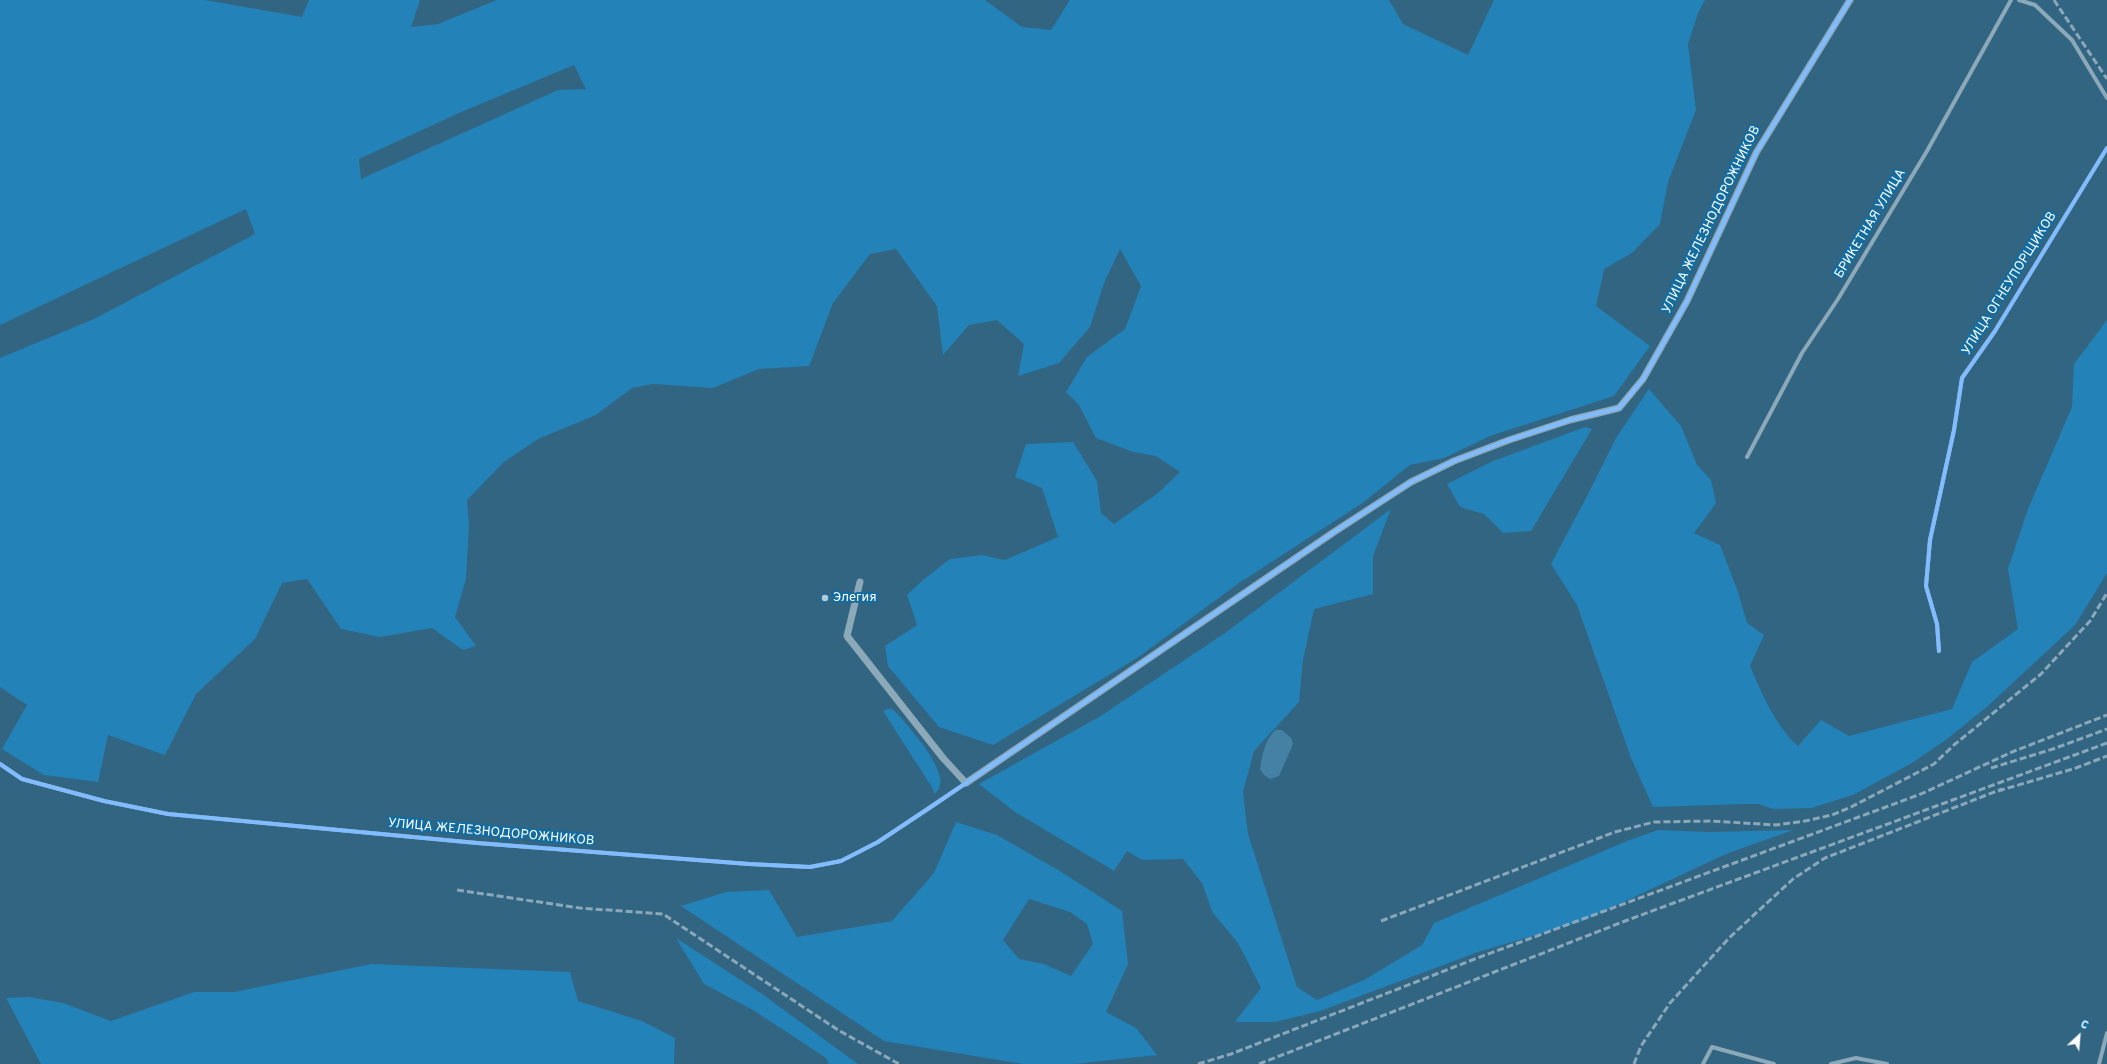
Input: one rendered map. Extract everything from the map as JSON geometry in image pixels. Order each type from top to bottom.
[{"type":"street","name":"УЛИЦА ЖЕЛЕЗНОДОРОЖНИКОВ","points":[[0,764],[22,779],[104,801],[168,814],[477,843],[749,864],[810,867],[841,861],[878,842],[1328,536],[1411,482],[1454,461],[1510,440],[1570,420],[1619,408],[1643,379],[1687,301],[1756,153],[1850,0]]},
{"type":"street","name":"БРИКЕТНАЯ УЛИЦА","points":[[1747,457],[1802,353],[1838,299],[1927,151],[2011,0]]},
{"type":"street","points":[[2019,0],[2035,5],[2072,40],[2107,98]]},
{"type":"street","name":"УЛИЦА ОГНЕУПОРЩИКОВ","points":[[1939,650],[1937,624],[1926,586],[1926,578],[1930,540],[1954,430],[1962,378],[1996,331],[2107,148]]},
{"type":"street","points":[[860,582],[847,636],[943,758],[966,783]]},
{"type":"street","points":[[2099,1064],[2107,1033]]},
{"type":"street","points":[[1704,1064],[1712,1047],[1774,1064]]},
{"type":"street","points":[[1831,1064],[1856,1058],[1887,1064]]},
{"type":"shaded area","points":[[0,0],[205,0],[302,17],[309,0],[420,0],[411,27],[438,24],[497,0],[985,0],[1022,27],[1051,30],[1070,0],[1389,0],[1403,24],[1468,55],[1494,0],[1705,0],[1698,13],[1688,44],[1696,110],[1668,182],[1660,224],[1632,253],[1604,269],[1596,306],[1650,346],[1614,396],[1490,436],[1444,458],[1410,465],[1361,504],[1239,583],[1137,658],[993,745],[939,727],[888,666],[885,646],[917,625],[907,595],[923,580],[950,559],[982,555],[1005,560],[1058,537],[1042,488],[1015,477],[1026,444],[1073,442],[1097,481],[1101,513],[1114,524],[1158,493],[1180,472],[1156,456],[1133,452],[1096,438],[1079,405],[1066,392],[1087,357],[1125,329],[1141,286],[1120,249],[1104,283],[1090,327],[1059,363],[1018,376],[1024,344],[997,320],[969,325],[943,355],[937,306],[896,249],[870,254],[833,303],[809,366],[759,369],[713,388],[652,384],[632,388],[596,415],[538,439],[504,462],[467,500],[469,525],[466,579],[455,617],[476,646],[463,650],[432,628],[380,637],[341,629],[307,579],[282,583],[255,639],[196,694],[165,755],[108,735],[98,782],[44,775],[2,749],[27,705],[0,687],[0,358],[94,319],[255,234],[246,209],[0,325]],"holes":[[[574,65],[586,89],[558,90],[361,179],[359,159],[459,113]]]},
{"type":"shaded area","points":[[2107,320],[2107,573],[2075,625],[1989,705],[1947,739],[1912,763],[1853,795],[1811,808],[1773,809],[1759,804],[1653,807],[1631,758],[1577,605],[1551,564],[1616,438],[1649,389],[1681,426],[1697,465],[1711,480],[1716,503],[1694,533],[1720,545],[1738,592],[1747,623],[1764,635],[1750,666],[1764,698],[1782,729],[1798,746],[1821,720],[1849,736],[1952,709],[1972,662],[2018,629],[2008,569],[2028,509],[2072,407],[2074,364]]},
{"type":"shaded area","points":[[1585,427],[1592,429],[1531,531],[1503,533],[1484,514],[1460,507],[1447,484],[1493,461]]},
{"type":"shaded area","points":[[1391,509],[1373,556],[1373,594],[1314,609],[1303,660],[1299,702],[1254,751],[1243,792],[1248,834],[1297,987],[1317,1000],[1364,980],[1422,945],[1434,923],[1627,841],[1658,830],[1710,832],[1793,830],[1726,854],[1583,921],[1478,952],[1320,1011],[1275,1022],[1235,1022],[1261,988],[1238,943],[1213,913],[1202,883],[1183,859],[1142,860],[1127,851],[1114,871],[1015,812],[979,784],[1099,717],[1225,633]]},
{"type":"shaded area","points":[[892,709],[897,713],[920,741],[936,766],[940,777],[940,787],[934,794],[933,789],[883,711]]},
{"type":"shaded area","points":[[1276,730],[1282,730],[1291,738],[1293,744],[1279,776],[1270,779],[1264,775],[1260,769],[1267,742],[1272,733]]},
{"type":"shaded area","points":[[956,822],[997,835],[1060,871],[1122,911],[1128,964],[1106,1012],[1136,1028],[1157,1055],[1074,1064],[1023,1064],[884,1041],[681,906],[726,892],[769,890],[797,937],[892,921],[934,873]],"holes":[[[1029,899],[1070,912],[1087,924],[1093,944],[1071,976],[1044,964],[1019,959],[1003,940]]]},
{"type":"shaded area","points":[[676,938],[762,994],[858,1064],[829,1064],[826,1058],[753,1010],[704,984]]},
{"type":"shaded area","points":[[371,964],[570,972],[578,1001],[642,1021],[675,1038],[674,1064],[41,1064],[6,998],[29,997],[63,1003],[111,1021],[194,992],[234,992]]},
{"type":"railway","points":[[2054,0],[2107,79]]},
{"type":"railway","points":[[1381,921],[1615,832],[1654,822],[1711,821],[1776,825],[1832,815],[1851,807],[1934,764],[1954,745],[2041,674],[2090,621],[2107,593]]},
{"type":"railway","points":[[1198,1064],[1231,1054],[1480,957],[1921,794],[2012,752],[2107,715]]},
{"type":"railway","points":[[1991,768],[2053,749],[2107,729]]},
{"type":"railway","points":[[1259,1064],[1625,921],[2107,743]]},
{"type":"railway","points":[[1998,791],[2076,768],[2107,756]]},
{"type":"railway","points":[[1634,1064],[1641,1046],[1670,1003],[1729,938],[1793,879],[1825,858],[2002,789]]},
{"type":"railway","points":[[457,890],[580,908],[663,914],[838,1030],[899,1064]]},
{"type":"cycle path","points":[[0,764],[22,779],[104,801],[168,814],[477,843],[749,864],[810,867],[841,861],[878,842],[931,807],[1334,532],[1411,482],[1454,461],[1509,440],[1570,420],[1619,408],[1643,379],[1687,301],[1756,153],[1850,0]]},
{"type":"cycle path","points":[[1939,651],[1937,624],[1926,586],[1930,540],[1954,430],[1962,378],[1995,331],[2107,148]]},
{"type":"place","name":"Элегия","points":[[825,598]]}]
